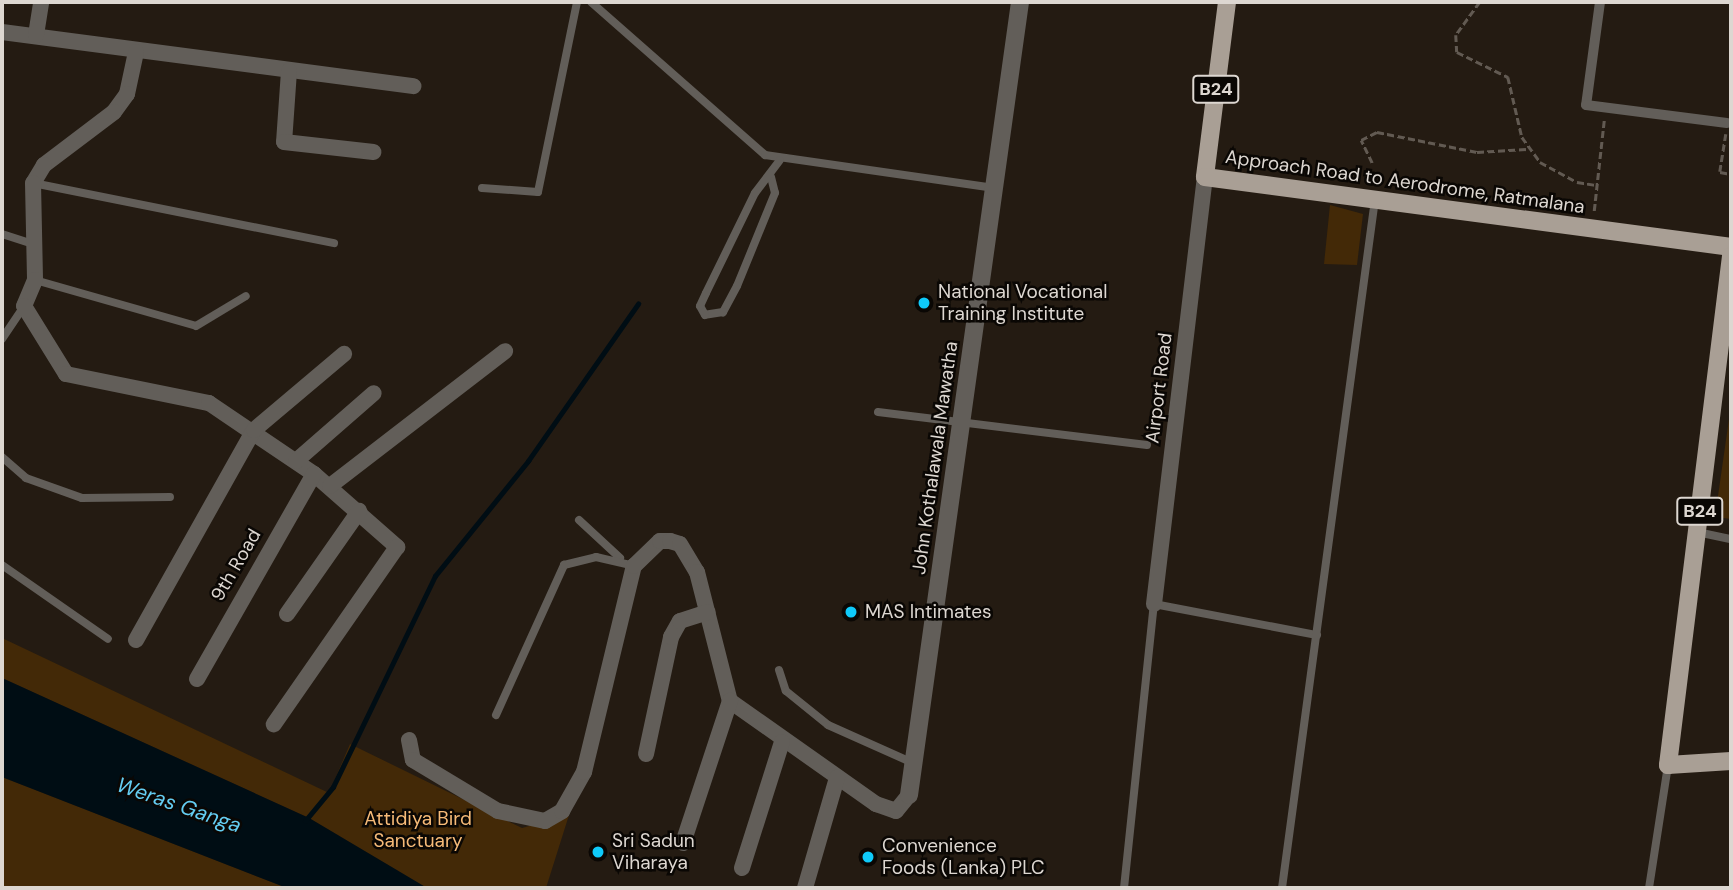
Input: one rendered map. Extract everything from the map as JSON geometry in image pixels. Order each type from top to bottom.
[{"type":"main road","name":"Approach Road to Aerodrome, Ratmalana","points":[[1227,2],[1205,177],[1731,247]]},
{"type":"main road","name":"B24","points":[[1668,765],[1731,256]]},
{"type":"main road","points":[[1668,765],[1731,761]]},
{"type":"street","points":[[36,35],[41,2]]},
{"type":"street","name":"John Kothalawala Mawatha","points":[[908,796],[1020,2]]},
{"type":"street","points":[[1600,2],[1586,105],[1727,123]]},
{"type":"street","points":[[2,32],[136,52],[413,86]]},
{"type":"street","points":[[136,52],[127,94],[114,111],[44,165],[33,183],[35,280],[24,306],[66,374],[209,402],[254,430],[330,486],[397,547],[274,724]]},
{"type":"street","points":[[289,71],[284,142],[373,152]]},
{"type":"street","name":"Airport Road","points":[[1154,604],[1205,177]]},
{"type":"street","points":[[330,486],[505,351]]},
{"type":"street","points":[[136,640],[254,430],[344,354]]},
{"type":"street","points":[[296,461],[374,394]]},
{"type":"street","name":"9th Road","points":[[197,679],[314,474]]},
{"type":"street","points":[[287,614],[359,511]]},
{"type":"street","points":[[409,740],[413,760],[498,811],[545,821],[562,811],[584,772],[627,562],[660,541],[680,544],[697,572],[730,701],[683,843]]},
{"type":"street","points":[[646,754],[671,637],[680,621],[708,612]]},
{"type":"street","points":[[730,701],[782,742],[889,810],[901,808],[908,796]]},
{"type":"street","points":[[742,868],[782,742]]},
{"type":"street","points":[[805,888],[837,778]]},
{"type":"lane","points":[[482,188],[538,192],[578,2]]},
{"type":"lane","points":[[591,2],[755,147],[780,160],[993,188]]},
{"type":"lane","points":[[771,177],[775,194],[737,286],[723,312],[705,315],[700,306],[706,293],[755,193],[771,177],[780,160]]},
{"type":"lane","points":[[33,183],[334,243]]},
{"type":"lane","points":[[1282,888],[1375,199]]},
{"type":"lane","points":[[2,234],[35,245]]},
{"type":"lane","points":[[35,280],[196,326],[246,296]]},
{"type":"lane","points":[[2,339],[24,306]]},
{"type":"lane","points":[[878,412],[1147,445]]},
{"type":"lane","points":[[2,457],[26,478],[82,498],[170,497]]},
{"type":"lane","points":[[579,520],[627,562]]},
{"type":"lane","points":[[1697,532],[1731,539]]},
{"type":"lane","points":[[496,715],[564,565],[580,557],[627,562]]},
{"type":"lane","points":[[2,565],[108,639]]},
{"type":"lane","points":[[1124,888],[1154,604],[1317,635]]},
{"type":"lane","points":[[779,670],[786,691],[828,725],[913,763]]},
{"type":"lane","points":[[1649,888],[1668,765]]},
{"type":"path","points":[[1480,2],[1456,35],[1457,52],[1508,77],[1527,149]]},
{"type":"path","points":[[1592,229],[1606,107]]},
{"type":"path","points":[[1727,123],[1720,172],[1731,174]]},
{"type":"path","points":[[1372,163],[1362,140],[1377,131],[1477,152],[1527,149],[1571,180],[1597,185]]},
{"type":"green space","points":[[1330,205],[1363,214],[1357,265],[1324,264]]},
{"type":"green space","points":[[1731,405],[1731,519],[1715,517]]},
{"type":"green space","name":"Attidiya Bird Sanctuary","points":[[2,638],[329,793],[350,744],[522,828],[569,815],[546,888],[427,888],[309,818],[2,678]]},
{"type":"green space","points":[[2,777],[287,888],[2,888]]},
{"type":"water","name":"Weras Ganga","points":[[2,678],[309,818],[427,888],[287,888],[2,777]]},
{"type":"waterway","points":[[305,821],[333,787],[435,576],[528,461],[638,304]]},
{"type":"place","name":"National Vocational Training Institute","points":[[924,303]]},
{"type":"place","name":"MAS Intimates","points":[[851,612]]},
{"type":"place","name":"Sri Sadun Viharaya","points":[[598,852]]},
{"type":"place","name":"Convenience Foods (Lanka) PLC","points":[[868,857]]}]
